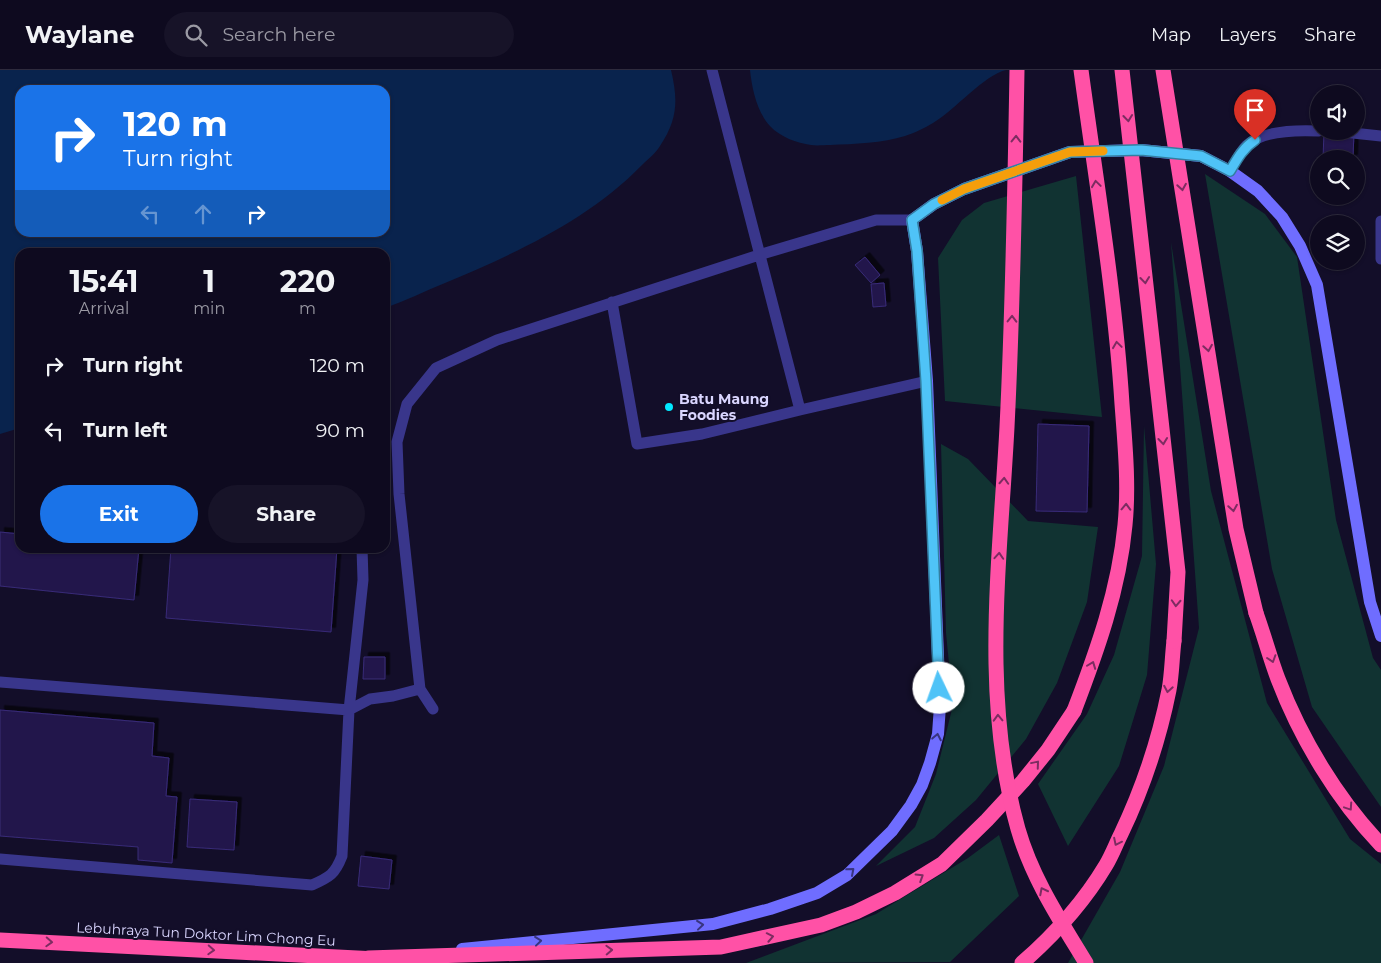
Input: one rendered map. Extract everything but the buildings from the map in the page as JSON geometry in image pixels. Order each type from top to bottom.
[{"type":"highway","points":[[1017,70],[1012,326],[995,610],[999,732],[1007,783],[1018,830],[1042,891],[1086,963]]},
{"type":"highway","points":[[368,958],[721,947],[821,925],[856,912],[895,893],[942,864],[987,820],[1023,781],[1048,750],[1074,711],[1094,658],[1116,582],[1125,525],[1127,474],[1119,356],[1081,70]]},
{"type":"highway","points":[[1022,963],[1042,945],[1079,904],[1106,864],[1149,770],[1169,689],[1178,572],[1122,70]]},
{"type":"highway","points":[[1163,70],[1236,529],[1256,613],[1278,680],[1300,728],[1322,766],[1360,823],[1381,845]]},
{"type":"highway","name":"Lebuhraya Tun Doktor Lim Chong Eu","points":[[0,940],[368,958],[410,963]]},
{"type":"street","points":[[368,958],[713,924],[770,909],[817,893],[847,875],[892,831],[914,798],[930,763],[938,734],[940,706],[926,381],[917,251],[912,220],[934,204],[964,189],[1070,152],[1141,150],[1201,156],[1230,171],[1258,191],[1282,217],[1300,246],[1317,284],[1370,602],[1381,636]]},
{"type":"lane","points":[[712,70],[800,410]]},
{"type":"lane","points":[[1230,171],[1241,153],[1255,140],[1264,136],[1293,130],[1310,131]]},
{"type":"lane","points":[[1365,134],[1381,136]]},
{"type":"lane","points":[[433,709],[420,689],[399,494],[397,442],[407,404],[436,368],[497,340],[759,255],[876,220],[912,220]]},
{"type":"lane","points":[[1381,221],[1381,259]]},
{"type":"lane","points":[[612,302],[637,444],[702,434],[926,381]]},
{"type":"lane","points":[[0,860],[312,885],[327,878],[336,871],[342,856],[350,710],[363,580],[362,553]]},
{"type":"lane","points":[[0,682],[350,710],[370,699],[394,696],[420,689]]},
{"type":"green space","points":[[1205,174],[1265,214],[1297,257],[1336,520],[1373,658],[1381,670],[1381,807],[1312,707],[1272,569]]},
{"type":"green space","points":[[1076,176],[1102,417],[945,401],[938,258],[962,220],[984,203]]},
{"type":"green space","points":[[1171,242],[1211,491],[1267,703],[1350,839],[1381,864],[1381,963],[1068,963],[1120,872],[1164,766],[1199,628]]},
{"type":"green space","points":[[1144,426],[1156,564],[1147,675],[1119,766],[1068,846],[1038,784],[1087,714],[1114,655],[1142,556]]},
{"type":"green space","points":[[941,444],[968,459],[1028,521],[1098,527],[1087,602],[1057,683],[1026,739],[976,800],[934,838],[876,866],[915,827],[936,774],[953,705],[946,633]]},
{"type":"green space","points":[[999,835],[1019,896],[950,962],[746,963],[876,914],[968,858]]},
{"type":"water","points":[[0,70],[671,70],[675,91],[675,109],[670,127],[656,151],[621,185],[599,203],[550,234],[471,272],[390,306],[390,248],[15,248],[15,430],[0,434]]},
{"type":"water","points":[[750,70],[1006,70],[988,79],[942,117],[923,129],[878,142],[818,145],[789,139],[770,126],[765,120],[756,100]]},
{"type":"slow traffic","points":[[942,200],[964,189],[1070,152],[1103,151]]},
{"type":"place","name":"Batu Maung Foodies","points":[[669,407]]},
{"type":"route","points":[[939,688],[926,381],[917,251],[912,220],[934,204],[964,189],[1070,152],[1141,150],[1201,156],[1230,171],[1241,153],[1255,140]]}]
